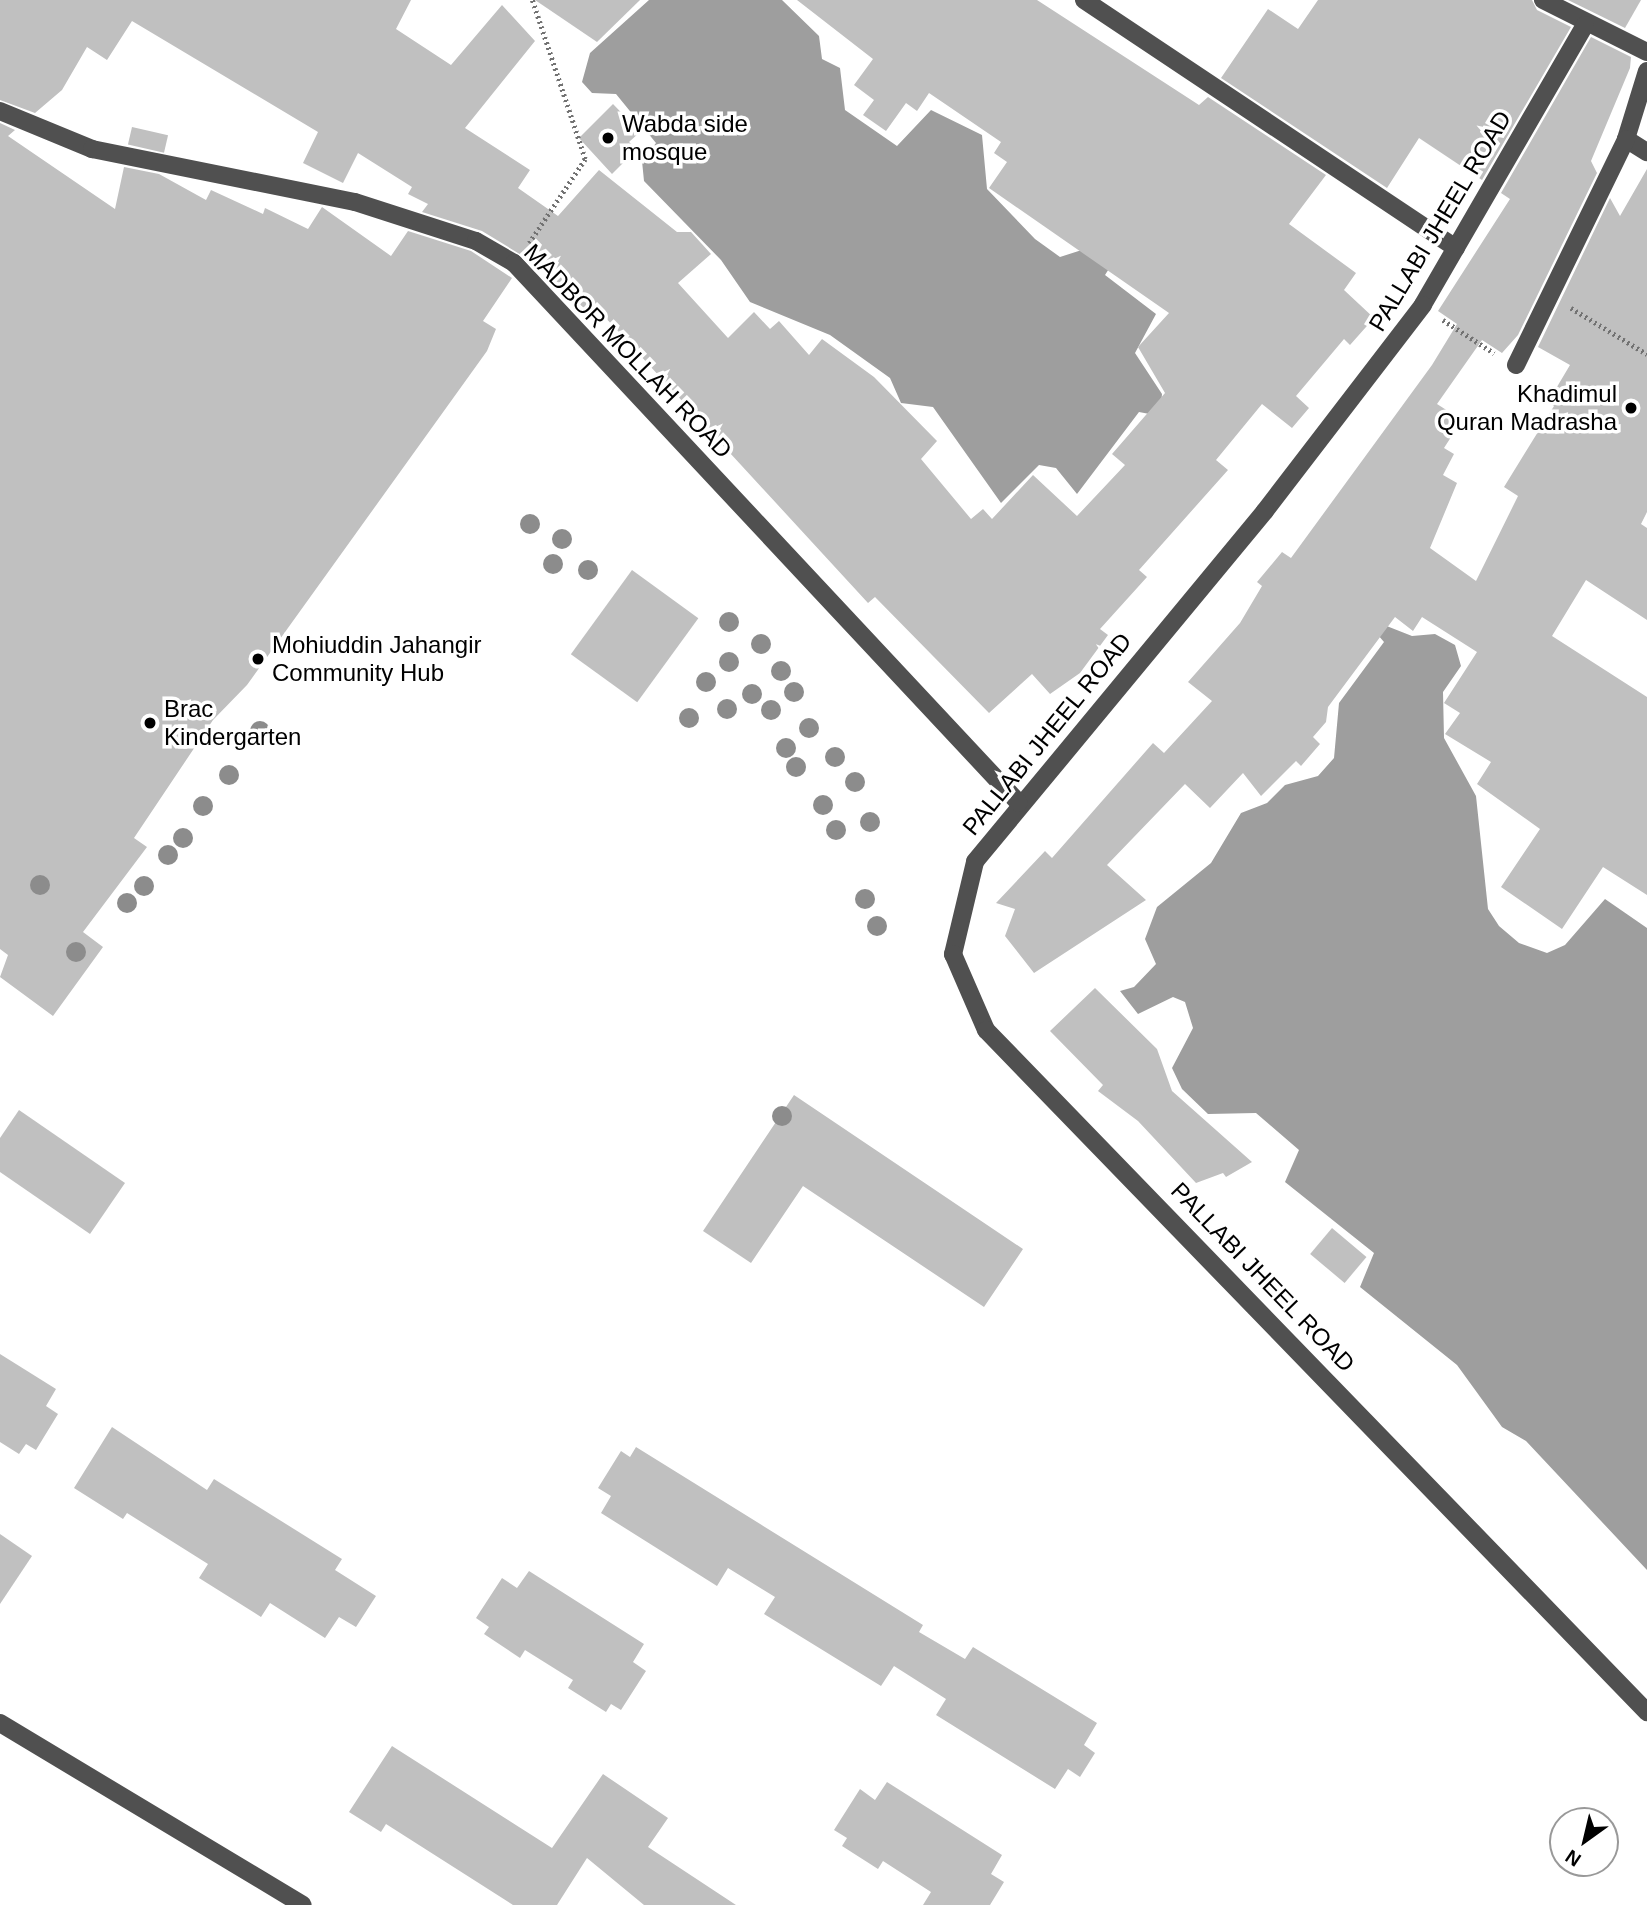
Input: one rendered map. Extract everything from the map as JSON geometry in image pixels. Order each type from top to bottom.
[{"type":"street","points":[[1084,0],[1456,248]]},
{"type":"street","points":[[1543,0],[1585,25],[1647,52]]},
{"type":"street","name":"PALLABI JHEEL ROAD","points":[[1585,25],[1423,305],[1265,511],[1019,803],[975,862],[957,922],[953,954],[986,1030],[1647,1712]]},
{"type":"street","points":[[1516,365],[1552,298],[1626,139],[1647,71]]},
{"type":"street","name":"MADBOR MOLLAH ROAD","points":[[0,111],[92,149],[355,202],[476,241],[514,263],[1019,803]]},
{"type":"street","points":[[1626,139],[1647,152]]},
{"type":"street","points":[[0,1723],[303,1905]]},
{"type":"path","points":[[514,263],[585,159],[532,0]]},
{"type":"path","points":[[1552,298],[1647,354]]},
{"type":"path","points":[[1423,305],[1516,365]]},
{"type":"shaded area","points":[[649,0],[782,0],[819,36],[822,59],[840,68],[845,110],[897,146],[931,110],[982,135],[987,189],[1035,239],[1060,257],[1088,248],[1112,264],[1105,275],[1156,314],[1135,353],[1162,394],[1160,416],[1139,412],[1077,494],[1056,468],[1039,465],[1001,503],[933,407],[901,403],[890,378],[830,335],[750,302],[721,260],[644,181],[642,161],[656,143],[616,94],[592,93],[582,82],[590,53]]},
{"type":"shaded area","points":[[1379,623],[1412,636],[1435,634],[1455,645],[1461,666],[1443,692],[1444,738],[1476,796],[1488,909],[1499,926],[1519,943],[1547,953],[1565,945],[1605,899],[1647,928],[1647,1570],[1526,1441],[1502,1427],[1457,1365],[1360,1287],[1374,1253],[1285,1182],[1299,1150],[1256,1113],[1208,1114],[1182,1089],[1172,1068],[1193,1028],[1185,1002],[1173,997],[1138,1014],[1120,991],[1134,987],[1156,964],[1145,939],[1157,907],[1211,863],[1241,813],[1267,803],[1285,785],[1318,776],[1334,758],[1339,703],[1384,642],[1372,628]]},
{"type":"building","points":[[0,0],[411,0],[396,29],[451,65],[502,5],[535,41],[465,128],[530,170],[518,188],[558,216],[599,170],[677,232],[691,232],[711,254],[678,283],[728,338],[754,312],[770,329],[779,321],[809,355],[822,339],[874,377],[937,441],[921,459],[971,519],[983,509],[992,519],[1033,475],[1077,516],[1125,465],[1112,454],[1165,393],[1138,347],[1169,313],[989,188],[1007,162],[994,153],[1001,142],[929,93],[917,111],[906,103],[886,131],[863,115],[874,100],[854,85],[873,59],[797,0],[1037,0],[1199,105],[1208,97],[1326,175],[1289,224],[1356,273],[1344,290],[1374,318],[1350,345],[1344,339],[1296,396],[1309,408],[1292,428],[1262,404],[1216,460],[1228,470],[1139,570],[1147,577],[1100,629],[1108,635],[1080,673],[1050,694],[1032,674],[989,713],[875,597],[868,603],[592,303],[585,309],[536,264],[482,231],[422,212],[428,204],[408,194],[412,187],[358,153],[343,183],[303,163],[318,132],[132,21],[107,60],[87,47],[62,90],[35,113],[0,100]]},
{"type":"building","points":[[535,0],[640,0],[597,42]]},
{"type":"building","points":[[1318,0],[1532,0],[1537,10],[1571,27],[1482,180],[1419,138],[1387,188],[1221,78],[1268,9],[1298,29]]},
{"type":"building","points":[[1568,0],[1641,0],[1625,28]]},
{"type":"building","points":[[1591,37],[1631,57],[1630,68],[1591,161],[1597,173],[1518,335],[1502,353],[1482,340],[1437,404],[1462,420],[1444,448],[1454,454],[1443,475],[1457,483],[1430,548],[1476,581],[1518,496],[1504,487],[1554,406],[1548,402],[1570,365],[1538,347],[1610,198],[1620,216],[1647,169],[1647,512],[1641,524],[1647,528],[1647,620],[1586,580],[1552,636],[1647,697],[1647,895],[1603,867],[1562,929],[1501,887],[1540,829],[1477,784],[1491,762],[1445,734],[1460,713],[1444,703],[1477,652],[1422,617],[1413,631],[1395,617],[1328,707],[1326,722],[1313,737],[1320,744],[1301,766],[1296,761],[1261,796],[1243,773],[1210,808],[1185,784],[1107,865],[1146,900],[1034,973],[1005,936],[1015,909],[996,903],[1045,851],[1052,858],[1153,743],[1164,753],[1212,701],[1188,682],[1240,623],[1262,586],[1257,582],[1282,552],[1291,558],[1432,365],[1457,324],[1438,311],[1510,199],[1501,193]]},
{"type":"building","points":[[613,104],[640,132],[629,142],[637,149],[612,174],[579,138]]},
{"type":"building","points":[[0,123],[15,130],[8,136],[115,209],[124,167],[159,174],[206,200],[211,190],[263,214],[265,208],[308,229],[322,207],[391,256],[408,231],[471,251],[512,278],[483,321],[496,329],[487,351],[247,685],[213,720],[134,838],[147,847],[83,932],[103,947],[53,1016],[0,977],[8,955],[0,949]]},
{"type":"building","points":[[132,127],[168,135],[164,153],[128,145]]},
{"type":"building","points":[[632,570],[698,618],[637,702],[571,654]]},
{"type":"building","points":[[1095,988],[1157,1049],[1172,1091],[1252,1162],[1226,1177],[1223,1173],[1196,1183],[1138,1121],[1098,1091],[1103,1085],[1050,1031]]},
{"type":"building","points":[[794,1095],[1023,1249],[984,1307],[803,1186],[751,1263],[703,1231]]},
{"type":"building","points":[[19,1110],[125,1183],[90,1234],[0,1172],[0,1138]]},
{"type":"building","points":[[1332,1228],[1366,1257],[1345,1283],[1310,1254]]},
{"type":"building","points":[[0,1354],[56,1389],[46,1406],[58,1414],[36,1450],[26,1444],[19,1454],[0,1442]]},
{"type":"building","points":[[112,1427],[207,1490],[214,1479],[342,1559],[335,1570],[376,1596],[356,1627],[339,1617],[325,1638],[270,1603],[261,1617],[199,1578],[208,1564],[127,1513],[123,1519],[74,1488]]},
{"type":"building","points":[[636,1447],[923,1625],[919,1632],[965,1659],[973,1647],[1097,1723],[1084,1745],[1095,1753],[1080,1777],[1068,1769],[1055,1789],[936,1715],[946,1699],[894,1666],[881,1686],[764,1614],[775,1597],[728,1568],[717,1586],[601,1513],[611,1496],[598,1488],[621,1451],[630,1457]]},
{"type":"building","points":[[0,1534],[32,1556],[0,1604]]},
{"type":"building","points":[[529,1571],[644,1644],[633,1662],[646,1671],[621,1710],[611,1704],[606,1712],[568,1688],[573,1680],[525,1650],[520,1658],[484,1634],[489,1627],[476,1618],[502,1578],[517,1588]]},
{"type":"building","points":[[392,1746],[552,1848],[603,1774],[668,1818],[648,1847],[736,1905],[644,1905],[587,1858],[557,1905],[513,1905],[386,1824],[381,1832],[349,1812]]},
{"type":"building","points":[[887,1782],[1002,1855],[991,1874],[1004,1882],[990,1905],[923,1905],[931,1892],[883,1861],[878,1869],[842,1846],[847,1838],[834,1830],[860,1789],[875,1800]]},
{"type":"place","name":"Wabda side mosque","points":[[608,138]]},
{"type":"place","name":"Khadimul Quran Madrasha","points":[[1631,408]]},
{"type":"place","name":"Mohiuddin Jahangir Community Hub","points":[[258,659]]},
{"type":"place","name":"Brac Kindergarten","points":[[150,723]]}]
